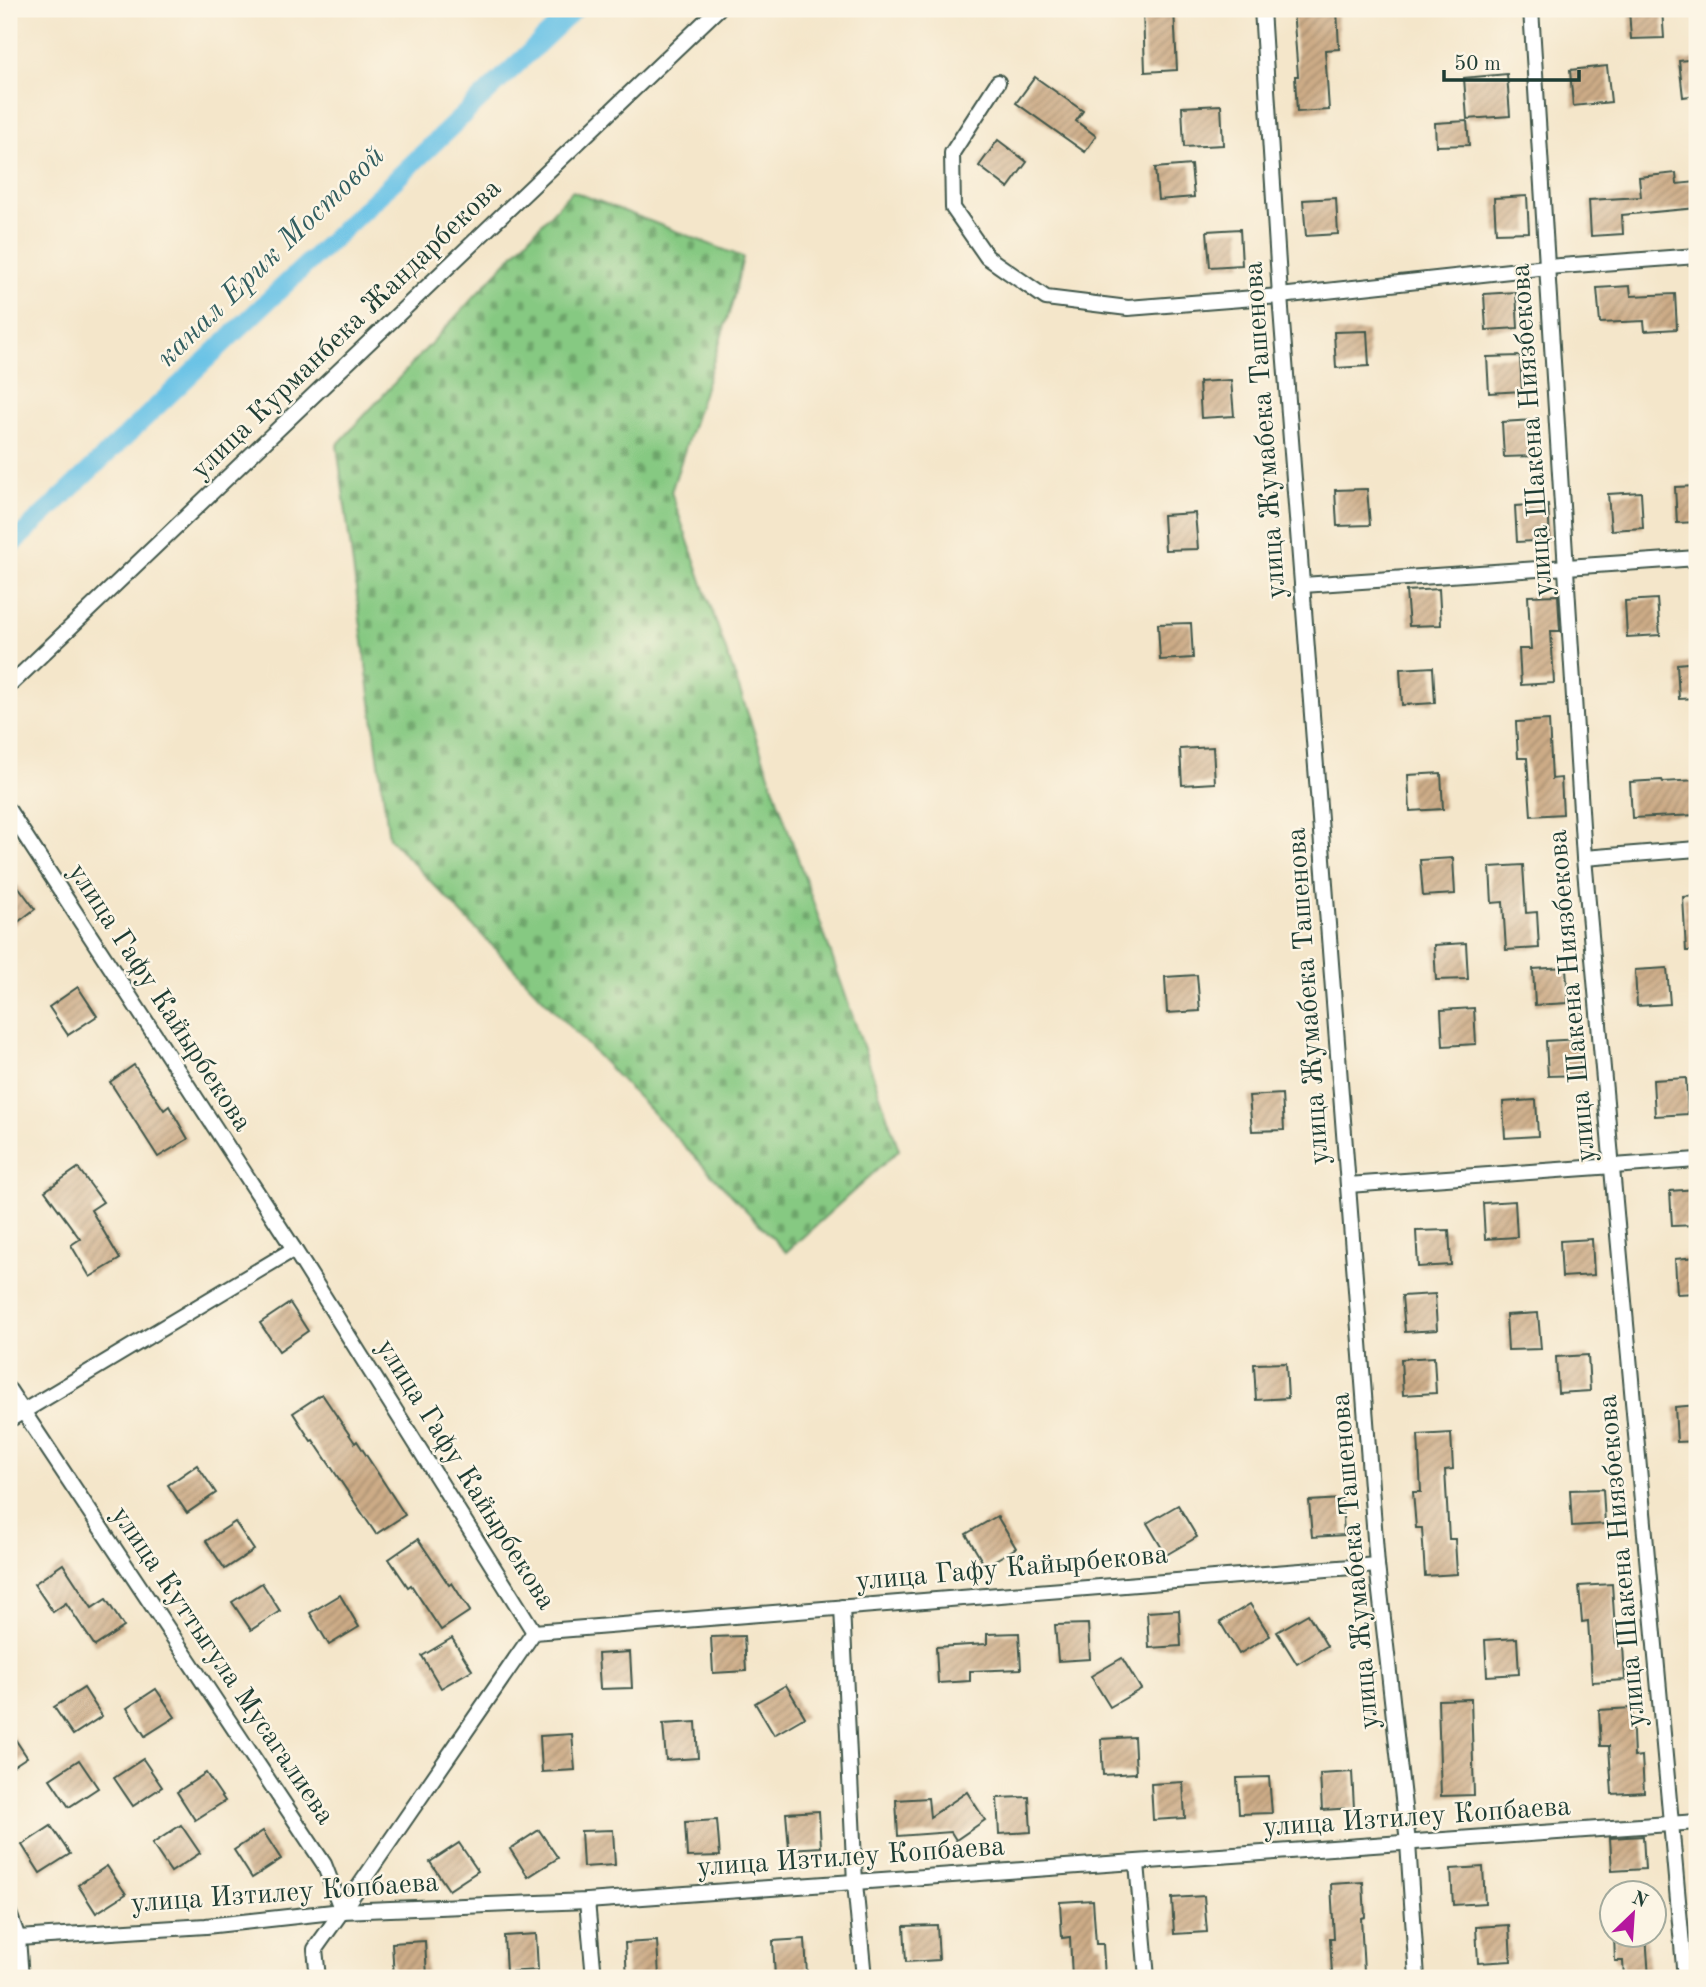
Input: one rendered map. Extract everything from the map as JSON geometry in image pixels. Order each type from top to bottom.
[{"type":"street","name":"улица Курманбека Жандарбекова","points":[[9,686],[718,9]]},
{"type":"street","name":"улица Жумабека Ташенова","points":[[1262,9],[1280,296],[1377,1565],[1408,1843],[1417,1978]]},
{"type":"street","name":"улица Шакена Ниязбекова","points":[[1531,9],[1584,858],[1685,1978]]},
{"type":"street","points":[[998,82],[952,153],[953,208],[987,257],[1046,298],[1128,308],[1280,296],[1547,267],[1697,256]]},
{"type":"street","points":[[1303,585],[1697,558]]},
{"type":"street","name":"улица Гафу Кайырбекова","points":[[9,811],[294,1249],[534,1632],[1377,1565]]},
{"type":"street","points":[[1584,858],[1697,849]]},
{"type":"street","points":[[1348,1185],[1697,1160]]},
{"type":"street","points":[[9,1420],[294,1249]]},
{"type":"street","name":"улица Куттыгула Мусагалиева","points":[[9,1390],[324,1864],[342,1911]]},
{"type":"street","points":[[842,1607],[855,1883],[863,1978]]},
{"type":"street","points":[[318,1978],[315,1949],[534,1632]]},
{"type":"street","name":"улица Изтилеу Копбаева","points":[[13,1939],[206,1926],[342,1911],[587,1900],[855,1883],[1697,1822]]},
{"type":"street","points":[[1137,1863],[1147,1978]]},
{"type":"street","points":[[587,1900],[594,1978]]},
{"type":"street","points":[[9,1913],[21,1978]]},
{"type":"green space","points":[[572,191],[743,257],[732,304],[671,492],[899,1150],[786,1252],[389,838],[337,445]]},
{"type":"building","points":[[1143,9],[1174,9],[1177,70],[1145,72]]},
{"type":"building","points":[[1293,9],[1337,9],[1339,49],[1325,50],[1329,110],[1297,112],[1295,76],[1298,76]]},
{"type":"building","points":[[1629,9],[1662,9],[1664,38],[1631,39]]},
{"type":"building","points":[[1697,59],[1697,95],[1683,97],[1679,61]]},
{"type":"building","points":[[1607,66],[1611,102],[1573,106],[1570,70]]},
{"type":"building","points":[[1507,74],[1510,116],[1467,119],[1464,78]]},
{"type":"building","points":[[1035,77],[1083,111],[1076,121],[1096,136],[1085,152],[1016,103]]},
{"type":"building","points":[[1221,105],[1223,145],[1184,147],[1182,107]]},
{"type":"building","points":[[1467,121],[1469,145],[1436,146],[1435,123]]},
{"type":"building","points":[[998,140],[1027,162],[1008,188],[979,166]]},
{"type":"building","points":[[1191,165],[1194,197],[1158,200],[1155,168]]},
{"type":"building","points":[[1676,173],[1677,184],[1697,182],[1697,208],[1622,215],[1623,234],[1591,236],[1589,200],[1641,197],[1639,177]]},
{"type":"building","points":[[1527,196],[1529,232],[1496,233],[1494,198]]},
{"type":"building","points":[[1336,198],[1338,234],[1306,236],[1303,200]]},
{"type":"building","points":[[1240,229],[1242,265],[1210,267],[1207,231]]},
{"type":"building","points":[[1630,286],[1631,296],[1675,294],[1677,329],[1645,331],[1644,321],[1600,323],[1597,288]]},
{"type":"building","points":[[1516,292],[1518,328],[1486,330],[1484,294]]},
{"type":"building","points":[[1367,331],[1369,366],[1336,368],[1334,332]]},
{"type":"building","points":[[1520,356],[1522,391],[1489,393],[1487,357]]},
{"type":"building","points":[[1231,380],[1234,416],[1201,418],[1199,382]]},
{"type":"building","points":[[1535,420],[1537,456],[1504,457],[1502,422]]},
{"type":"building","points":[[1697,486],[1697,522],[1677,523],[1675,487]]},
{"type":"building","points":[[1367,489],[1370,525],[1337,526],[1335,490]]},
{"type":"building","points":[[1641,492],[1643,528],[1611,530],[1608,494]]},
{"type":"building","points":[[1548,504],[1550,540],[1517,542],[1515,506]]},
{"type":"building","points":[[1195,513],[1198,549],[1165,550],[1163,515]]},
{"type":"building","points":[[1439,589],[1441,625],[1409,626],[1406,591]]},
{"type":"building","points":[[1558,595],[1560,631],[1551,631],[1554,683],[1521,685],[1519,649],[1531,649],[1528,596]]},
{"type":"building","points":[[1657,599],[1660,635],[1627,637],[1625,601]]},
{"type":"building","points":[[1191,623],[1193,658],[1160,660],[1158,624]]},
{"type":"building","points":[[1697,662],[1697,698],[1679,699],[1677,664]]},
{"type":"building","points":[[1433,667],[1435,703],[1402,705],[1400,669]]},
{"type":"building","points":[[1549,720],[1552,779],[1561,778],[1563,814],[1531,816],[1527,758],[1518,758],[1516,722]]},
{"type":"building","points":[[1213,747],[1215,783],[1182,785],[1180,749]]},
{"type":"building","points":[[1441,773],[1443,809],[1410,811],[1408,775]]},
{"type":"building","points":[[1697,780],[1697,815],[1632,818],[1630,782]]},
{"type":"building","points":[[1453,858],[1455,894],[1423,896],[1420,860]]},
{"type":"building","points":[[1523,865],[1526,913],[1537,912],[1539,948],[1506,950],[1503,902],[1492,903],[1490,867]]},
{"type":"building","points":[[9,874],[35,909],[9,929]]},
{"type":"building","points":[[1697,896],[1697,951],[1686,951],[1683,897]]},
{"type":"building","points":[[1466,943],[1468,979],[1436,980],[1434,945]]},
{"type":"building","points":[[1566,967],[1568,1003],[1535,1005],[1533,969]]},
{"type":"building","points":[[1667,968],[1670,1004],[1637,1006],[1635,970]]},
{"type":"building","points":[[1197,975],[1200,1011],[1167,1013],[1165,977]]},
{"type":"building","points":[[78,987],[97,1016],[68,1035],[49,1007]]},
{"type":"building","points":[[1474,1008],[1476,1044],[1443,1046],[1441,1010]]},
{"type":"building","points":[[1579,1039],[1581,1075],[1548,1076],[1546,1041]]},
{"type":"building","points":[[134,1065],[164,1110],[169,1106],[188,1139],[158,1157],[110,1082]]},
{"type":"building","points":[[1686,1078],[1688,1114],[1655,1116],[1653,1080]]},
{"type":"building","points":[[1282,1094],[1284,1130],[1252,1131],[1249,1096]]},
{"type":"building","points":[[1536,1100],[1538,1136],[1505,1138],[1503,1102]]},
{"type":"building","points":[[78,1168],[103,1202],[91,1210],[120,1259],[90,1277],[71,1245],[80,1239],[45,1191]]},
{"type":"building","points":[[1697,1189],[1697,1225],[1672,1226],[1670,1191]]},
{"type":"building","points":[[1515,1201],[1517,1237],[1485,1239],[1483,1203]]},
{"type":"building","points":[[1449,1230],[1451,1265],[1418,1267],[1416,1231]]},
{"type":"building","points":[[1592,1239],[1594,1275],[1562,1277],[1560,1241]]},
{"type":"building","points":[[1697,1257],[1697,1293],[1677,1294],[1675,1259]]},
{"type":"building","points":[[1435,1294],[1437,1330],[1405,1332],[1402,1296]]},
{"type":"building","points":[[290,1303],[308,1331],[279,1351],[260,1323]]},
{"type":"building","points":[[1538,1313],[1541,1349],[1508,1350],[1506,1315]]},
{"type":"building","points":[[1588,1355],[1590,1391],[1558,1393],[1556,1357]]},
{"type":"building","points":[[1434,1357],[1436,1393],[1403,1395],[1401,1359]]},
{"type":"building","points":[[1286,1363],[1288,1398],[1256,1400],[1254,1364]]},
{"type":"building","points":[[322,1394],[355,1443],[357,1441],[405,1515],[376,1534],[293,1413]]},
{"type":"building","points":[[1697,1405],[1697,1441],[1677,1442],[1675,1407]]},
{"type":"building","points":[[1451,1433],[1453,1469],[1445,1470],[1449,1539],[1455,1539],[1457,1574],[1425,1576],[1422,1528],[1416,1528],[1413,1492],[1421,1492],[1418,1435]]},
{"type":"building","points":[[197,1465],[216,1493],[187,1513],[168,1485]]},
{"type":"building","points":[[1603,1489],[1605,1524],[1572,1526],[1570,1490]]},
{"type":"building","points":[[1342,1499],[1344,1535],[1312,1537],[1309,1501]]},
{"type":"building","points":[[1178,1505],[1197,1537],[1166,1555],[1147,1523]]},
{"type":"building","points":[[997,1516],[1016,1548],[985,1566],[966,1534]]},
{"type":"building","points":[[235,1522],[254,1550],[225,1569],[206,1541]]},
{"type":"building","points":[[418,1539],[470,1611],[441,1630],[411,1585],[408,1587],[389,1559]]},
{"type":"building","points":[[63,1564],[92,1608],[106,1599],[124,1627],[95,1646],[66,1603],[53,1612],[34,1584]]},
{"type":"building","points":[[262,1583],[280,1611],[251,1630],[232,1602]]},
{"type":"building","points":[[1612,1584],[1616,1645],[1623,1645],[1625,1680],[1592,1682],[1588,1621],[1582,1622],[1579,1586]]},
{"type":"building","points":[[340,1595],[359,1627],[329,1645],[310,1613]]},
{"type":"building","points":[[1250,1604],[1270,1636],[1239,1654],[1220,1622]]},
{"type":"building","points":[[1179,1610],[1181,1646],[1149,1648],[1147,1612]]},
{"type":"building","points":[[1308,1614],[1327,1646],[1297,1664],[1277,1632]]},
{"type":"building","points":[[1088,1624],[1090,1659],[1058,1661],[1055,1625]]},
{"type":"building","points":[[1019,1633],[1021,1669],[970,1671],[970,1681],[938,1683],[936,1647],[987,1644],[987,1634]]},
{"type":"building","points":[[744,1636],[746,1671],[713,1673],[711,1637]]},
{"type":"building","points":[[452,1638],[472,1670],[441,1688],[422,1656]]},
{"type":"building","points":[[1517,1638],[1519,1674],[1487,1676],[1485,1640]]},
{"type":"building","points":[[630,1652],[632,1688],[600,1689],[598,1654]]},
{"type":"building","points":[[1122,1658],[1141,1689],[1110,1707],[1091,1676]]},
{"type":"building","points":[[786,1685],[805,1717],[774,1735],[755,1703]]},
{"type":"building","points":[[84,1688],[102,1716],[73,1735],[54,1707]]},
{"type":"building","points":[[156,1689],[175,1717],[145,1736],[127,1708]]},
{"type":"building","points":[[1471,1699],[1474,1795],[1441,1796],[1438,1700]]},
{"type":"building","points":[[1632,1708],[1634,1757],[1642,1756],[1644,1792],[1612,1794],[1609,1746],[1601,1746],[1599,1710]]},
{"type":"building","points":[[696,1722],[698,1758],[666,1760],[663,1724]]},
{"type":"building","points":[[9,1730],[27,1757],[9,1769]]},
{"type":"building","points":[[572,1734],[575,1770],[542,1772],[540,1736]]},
{"type":"building","points":[[1134,1737],[1136,1773],[1103,1775],[1101,1739]]},
{"type":"building","points":[[143,1759],[162,1787],[133,1806],[114,1778]]},
{"type":"building","points":[[79,1760],[98,1788],[69,1807],[50,1779]]},
{"type":"building","points":[[1352,1772],[1354,1808],[1322,1810],[1320,1774]]},
{"type":"building","points":[[206,1773],[225,1801],[195,1820],[177,1792]]},
{"type":"building","points":[[1269,1777],[1272,1813],[1239,1814],[1237,1778]]},
{"type":"building","points":[[1183,1782],[1185,1818],[1153,1820],[1151,1784]]},
{"type":"building","points":[[967,1792],[985,1820],[956,1840],[951,1832],[898,1836],[896,1800],[928,1798],[930,1817]]},
{"type":"building","points":[[1029,1797],[1031,1832],[999,1834],[997,1798]]},
{"type":"building","points":[[819,1811],[821,1847],[789,1849],[786,1813]]},
{"type":"building","points":[[717,1820],[720,1856],[687,1857],[685,1822]]},
{"type":"building","points":[[181,1825],[200,1853],[171,1872],[152,1844]]},
{"type":"building","points":[[51,1826],[70,1854],[40,1873],[22,1845]]},
{"type":"building","points":[[539,1830],[558,1858],[528,1877],[510,1849]]},
{"type":"building","points":[[613,1830],[615,1865],[583,1867],[581,1831]]},
{"type":"building","points":[[263,1831],[281,1859],[252,1878],[234,1850]]},
{"type":"building","points":[[1643,1836],[1645,1869],[1612,1871],[1610,1838]]},
{"type":"building","points":[[459,1843],[478,1871],[449,1890],[430,1862]]},
{"type":"building","points":[[107,1866],[126,1894],[96,1913],[78,1885]]},
{"type":"building","points":[[1483,1867],[1485,1903],[1453,1905],[1451,1869]]},
{"type":"building","points":[[1363,1882],[1365,1917],[1361,1918],[1364,1972],[1332,1974],[1330,1938],[1334,1938],[1331,1884]]},
{"type":"building","points":[[1204,1896],[1207,1932],[1174,1934],[1172,1898]]},
{"type":"building","points":[[1093,1900],[1096,1944],[1103,1944],[1105,1978],[1072,1978],[1070,1937],[1062,1938],[1060,1902]]},
{"type":"building","points":[[937,1925],[939,1960],[906,1962],[904,1926]]},
{"type":"building","points":[[1509,1925],[1511,1961],[1478,1963],[1476,1927]]},
{"type":"building","points":[[536,1934],[538,1970],[506,1972],[504,1936]]},
{"type":"building","points":[[805,1939],[807,1975],[775,1977],[773,1941]]},
{"type":"building","points":[[425,1941],[427,1977],[394,1978],[392,1943]]},
{"type":"building","points":[[657,1941],[659,1977],[627,1978],[625,1943]]},
{"type":"building","points":[[1614,1948],[1647,1948],[1649,1978],[1624,1978],[1623,1961],[1615,1961]]},
{"type":"waterway","name":"канал Ерик Мостовой","points":[[9,547],[575,9]]}]
